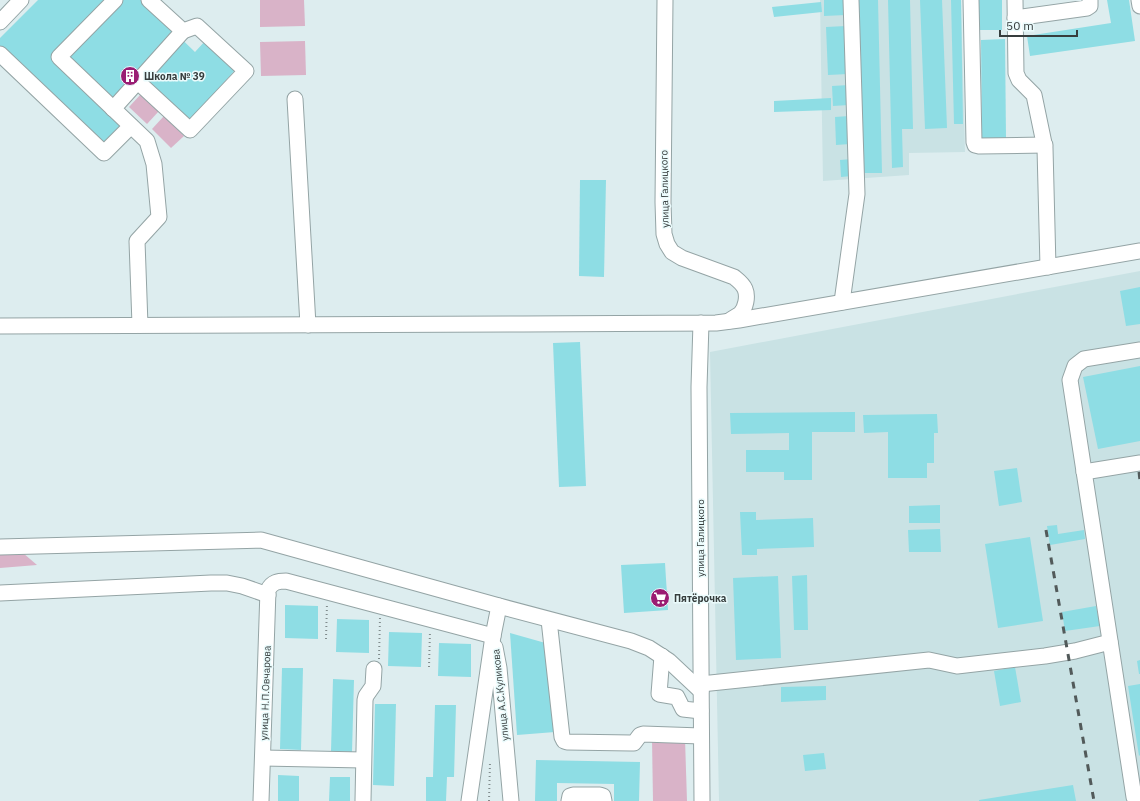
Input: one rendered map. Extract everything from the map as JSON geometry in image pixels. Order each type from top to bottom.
[{"type":"street","points":[[0,22],[21,0]]},
{"type":"street","points":[[115,0],[59,57],[147,141],[154,164],[159,217],[137,241],[140,325]]},
{"type":"street","points":[[149,0],[183,31]]},
{"type":"street","name":"улица Галицкого","points":[[665,0],[664,234],[667,244],[672,252],[682,258],[734,277],[741,282],[746,290],[745,306],[741,313],[728,321]]},
{"type":"street","points":[[842,302],[857,194],[851,0]]},
{"type":"street","points":[[971,0],[975,145],[1045,145]]},
{"type":"street","points":[[1015,0],[1016,73],[1019,80],[1034,95],[1045,145],[1048,267]]},
{"type":"street","points":[[1015,18],[1087,8],[1090,6],[1090,0]]},
{"type":"street","points":[[1139,0],[1140,6]]},
{"type":"street","points":[[113,109],[183,31],[197,26],[246,72],[190,130],[138,82]]},
{"type":"street","points":[[0,54],[104,153],[131,126]]},
{"type":"street","points":[[295,99],[308,325]]},
{"type":"street","points":[[0,326],[701,323],[728,321],[1140,251]]},
{"type":"street","name":"улица Галицкого","points":[[701,323],[699,387],[702,801]]},
{"type":"street","points":[[1134,797],[1070,380],[1075,366],[1084,359],[1140,350]]},
{"type":"street","points":[[1084,472],[1140,463]]},
{"type":"street","points":[[0,547],[261,540],[549,620],[631,641],[649,648],[662,656],[701,688],[929,660],[957,666],[1045,656],[1075,651],[1110,642]]},
{"type":"street","points":[[0,593],[211,583],[227,583],[269,590],[274,583],[286,581],[493,636],[499,606]]},
{"type":"street","name":"улица Н.П.Овчарова","points":[[261,801],[269,590]]},
{"type":"street","points":[[549,620],[562,738],[564,740],[567,742],[634,743],[640,735],[643,734],[701,736]]},
{"type":"street","name":"улица А.С.Куликова","points":[[469,801],[493,636]]},
{"type":"street","name":"улица А.С.Куликова","points":[[493,636],[499,668],[511,801]]},
{"type":"street","points":[[662,656],[659,694],[677,698],[683,709],[701,711]]},
{"type":"street","points":[[362,801],[365,700],[366,696],[374,686],[374,669]]},
{"type":"street","points":[[263,758],[364,760]]},
{"type":"street","points":[[569,801],[570,796],[573,795],[600,795],[603,796],[604,801]]},
{"type":"path","points":[[326,639],[327,592]]},
{"type":"path","points":[[374,669],[378,665],[380,606]]},
{"type":"path","points":[[429,667],[430,619]]},
{"type":"path","points":[[486,759],[490,762]]},
{"type":"path","points":[[490,762],[496,760]]},
{"type":"path","points":[[489,801],[490,762]]},
{"type":"shaded area","points":[[260,0],[304,0],[305,26],[260,27]]},
{"type":"shaded area","points":[[820,0],[961,0],[965,152],[909,153],[909,175],[823,181]]},
{"type":"shaded area","points":[[305,41],[306,75],[261,76],[260,42]]},
{"type":"shaded area","points":[[141,94],[159,111],[147,124],[129,107]]},
{"type":"shaded area","points":[[164,116],[184,136],[171,148],[152,129]]},
{"type":"shaded area","points":[[1140,271],[1140,801],[719,801],[710,352]]},
{"type":"shaded area","points":[[23,553],[37,565],[0,568],[0,554]]},
{"type":"shaded area","points":[[652,739],[685,739],[687,801],[653,801]]},
{"type":"building","name":"Школа № 39","points":[[38,0],[141,0],[195,52],[206,40],[235,70],[190,121],[146,82],[120,110],[135,124],[113,150],[0,49],[0,38]]},
{"type":"building","points":[[824,0],[846,0],[846,15],[824,16]]},
{"type":"building","points":[[857,0],[878,0],[882,173],[860,173]]},
{"type":"building","points":[[888,0],[910,0],[913,129],[902,129],[903,167],[892,168]]},
{"type":"building","points":[[920,0],[942,0],[947,128],[925,129]]},
{"type":"building","points":[[951,0],[961,0],[963,124],[954,124]]},
{"type":"building","points":[[978,0],[1002,0],[1002,30],[978,30]]},
{"type":"building","points":[[1107,0],[1129,0],[1135,41],[1030,56],[1027,36],[1111,23]]},
{"type":"building","points":[[821,2],[822,12],[774,17],[772,7]]},
{"type":"building","points":[[846,26],[848,74],[828,75],[826,27]]},
{"type":"building","points":[[1005,39],[1006,139],[982,139],[981,40]]},
{"type":"building","points":[[849,85],[849,105],[833,106],[832,86]]},
{"type":"building","points":[[831,98],[831,110],[774,112],[774,101]]},
{"type":"building","points":[[849,116],[850,144],[836,145],[835,117]]},
{"type":"building","points":[[852,159],[852,176],[841,177],[840,160]]},
{"type":"building","points":[[580,180],[606,180],[604,277],[579,276]]},
{"type":"building","points":[[1140,287],[1140,324],[1126,326],[1120,291]]},
{"type":"building","points":[[580,342],[586,486],[559,487],[553,343]]},
{"type":"building","points":[[1140,366],[1140,441],[1098,449],[1083,377]]},
{"type":"building","points":[[855,412],[855,432],[812,432],[812,480],[784,480],[784,472],[746,472],[746,450],[789,450],[789,433],[731,434],[730,413]]},
{"type":"building","points":[[937,414],[938,433],[934,433],[934,463],[927,463],[927,478],[888,478],[888,432],[864,433],[863,415]]},
{"type":"building","points":[[1017,468],[1022,502],[999,506],[994,471]]},
{"type":"building","points":[[940,505],[940,523],[909,523],[909,506]]},
{"type":"building","points":[[740,512],[756,512],[756,520],[813,518],[814,547],[757,549],[757,555],[742,555]]},
{"type":"building","points":[[1057,525],[1058,534],[1084,530],[1085,539],[1050,545],[1047,526]]},
{"type":"building","points":[[940,529],[941,552],[909,552],[908,530]]},
{"type":"building","points":[[1030,537],[1043,621],[998,628],[985,544]]},
{"type":"building","points":[[665,563],[668,610],[624,613],[621,565]]},
{"type":"building","points":[[807,575],[808,630],[794,630],[792,576]]},
{"type":"building","points":[[778,576],[781,658],[736,660],[733,578]]},
{"type":"building","points":[[285,605],[318,606],[318,639],[285,638]]},
{"type":"building","points":[[1096,606],[1100,626],[1065,631],[1062,612]]},
{"type":"building","points":[[337,619],[369,620],[369,653],[336,652]]},
{"type":"building","points":[[389,632],[422,633],[421,667],[388,666]]},
{"type":"building","points":[[510,633],[549,644],[555,732],[517,735]]},
{"type":"building","points":[[439,643],[471,644],[471,677],[438,676]]},
{"type":"building","points":[[1140,660],[1140,674],[1139,674],[1137,661]]},
{"type":"building","points":[[1015,667],[1021,702],[1000,706],[994,671]]},
{"type":"building","points":[[282,668],[303,668],[301,750],[280,749]]},
{"type":"building","points":[[333,679],[354,680],[352,752],[331,751]]},
{"type":"building","points":[[1140,684],[1140,755],[1139,756],[1128,686]]},
{"type":"building","points":[[826,686],[826,700],[781,702],[781,687]]},
{"type":"building","points":[[375,704],[396,704],[394,786],[373,785]]},
{"type":"building","points":[[435,705],[456,705],[454,777],[447,777],[446,801],[426,801],[426,777],[433,777]]},
{"type":"building","points":[[824,753],[826,769],[805,771],[803,755]]},
{"type":"building","points":[[536,760],[640,762],[639,801],[614,801],[614,784],[557,783],[557,801],[535,801]]},
{"type":"building","points":[[278,775],[299,776],[299,801],[278,801]]},
{"type":"building","points":[[330,777],[350,777],[350,801],[329,801]]},
{"type":"building","points":[[1073,785],[1076,801],[979,801],[979,800]]},
{"type":"railway","points":[[1139,472],[1140,480]]},
{"type":"railway","points":[[1046,530],[1094,801]]},
{"type":"place","name":"Школа № 39","points":[[130,76]]},
{"type":"place","name":"Пятёрочка","points":[[660,598]]}]
